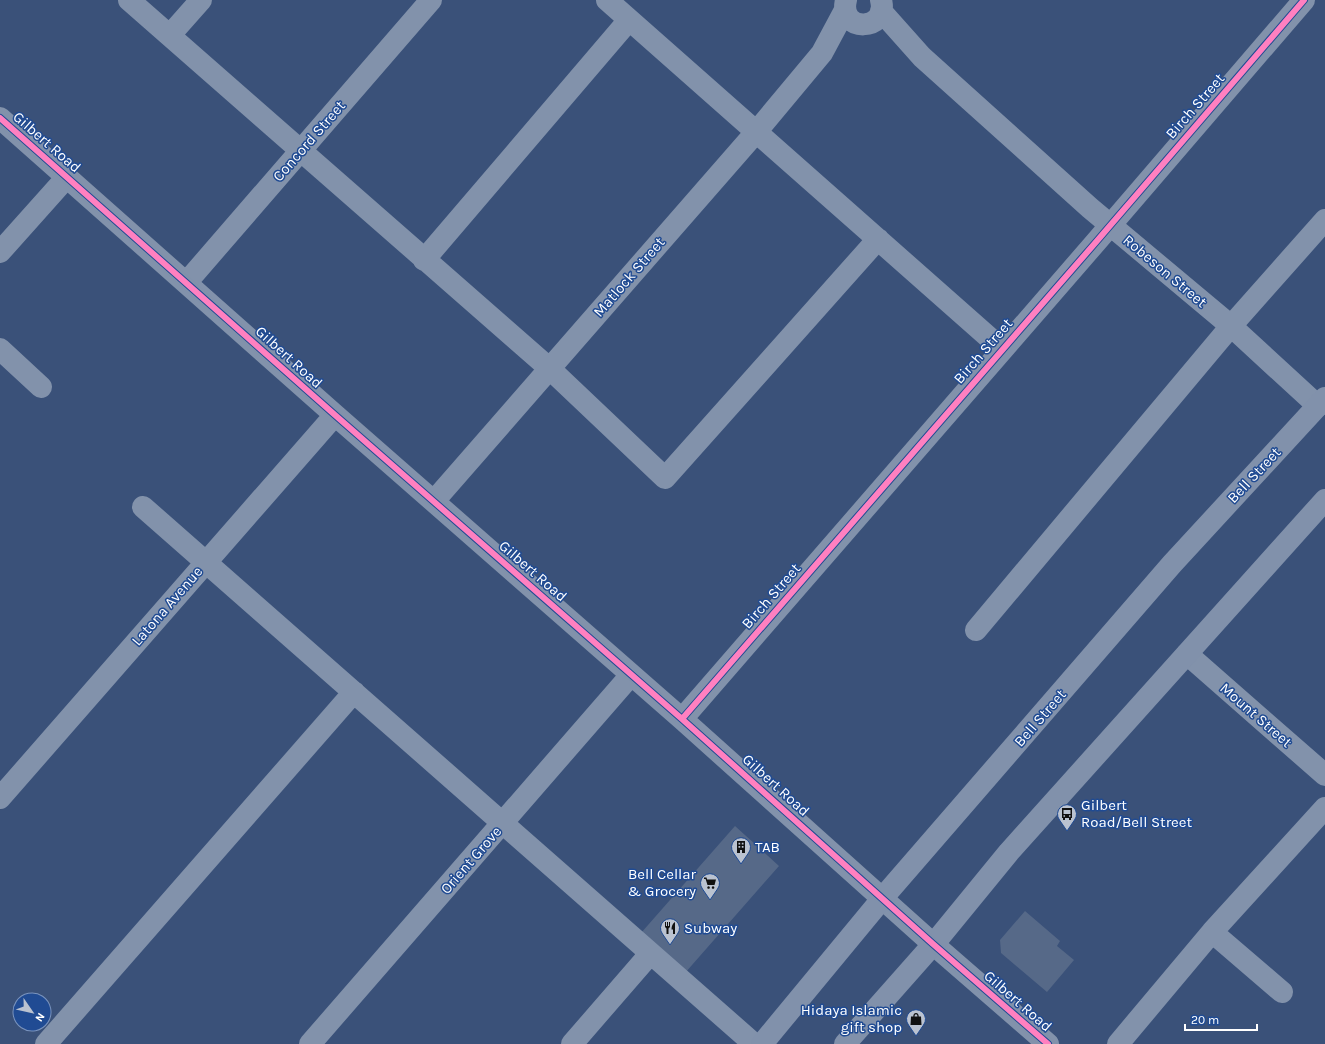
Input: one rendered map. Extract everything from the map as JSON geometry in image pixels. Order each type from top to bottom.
[{"type":"highway","name":"Bell Street","points":[[762,1044],[883,898],[1172,564],[1322,402]]},
{"type":"highway","points":[[845,1044],[933,944],[1010,852],[1325,500]]},
{"type":"street","points":[[129,0],[549,368],[665,478],[878,239]]},
{"type":"street","points":[[170,35],[201,0]]},
{"type":"street","name":"Concord Street","points":[[186,283],[431,0]]},
{"type":"street","points":[[607,0],[1002,349]]},
{"type":"street","name":"Birch Street","points":[[682,719],[1304,0]]},
{"type":"street","name":"Robeson Street","points":[[844,4],[851,20],[876,10],[922,57],[1110,225],[1322,402]]},
{"type":"street","name":"Matlock Street","points":[[822,53],[844,4]]},
{"type":"street","name":"Matlock Street","points":[[434,501],[757,131],[822,53],[876,10]]},
{"type":"street","points":[[424,260],[629,20]]},
{"type":"street","name":"Gilbert Road","points":[[0,118],[334,415],[682,719],[933,944],[1048,1044]]},
{"type":"street","points":[[0,252],[68,177]]},
{"type":"street","points":[[976,630],[1231,326],[1325,220]]},
{"type":"street","points":[[0,349],[41,387]]},
{"type":"street","name":"Latona Avenue","points":[[0,798],[334,415]]},
{"type":"street","points":[[143,507],[754,1044]]},
{"type":"street","name":"Mount Street","points":[[1187,654],[1325,775]]},
{"type":"street","name":"Orient Grove","points":[[310,1044],[631,675]]},
{"type":"street","points":[[46,1044],[354,692]]},
{"type":"street","points":[[1118,1044],[1212,932],[1325,808]]},
{"type":"street","points":[[1212,932],[1282,992]]},
{"type":"street","points":[[572,1044],[650,954]]},
{"type":"building","points":[[735,826],[779,866],[685,973],[641,933]]},
{"type":"building","points":[[1025,911],[1060,941],[1057,946],[1074,960],[1047,992],[1001,953],[1000,940]]},
{"type":"tram line","points":[[0,112],[190,278],[349,421],[437,496],[686,715],[937,940],[1057,1044]]},
{"type":"tram line","points":[[0,126],[628,679],[879,902],[929,949],[1039,1044]]},
{"type":"cycle path","points":[[682,719],[1304,0]]},
{"type":"cycle path","points":[[0,118],[335,415],[682,719],[933,944],[1048,1044]]},
{"type":"place","name":"Gilbert Road/Bell Street","points":[[1067,831]]},
{"type":"place","name":"TAB","points":[[741,864]]},
{"type":"place","name":"Bell Cellar & Grocery","points":[[710,900]]},
{"type":"place","name":"Subway","points":[[670,945]]},
{"type":"place","name":"Hidaya Islamic gift shop","points":[[916,1036]]}]
